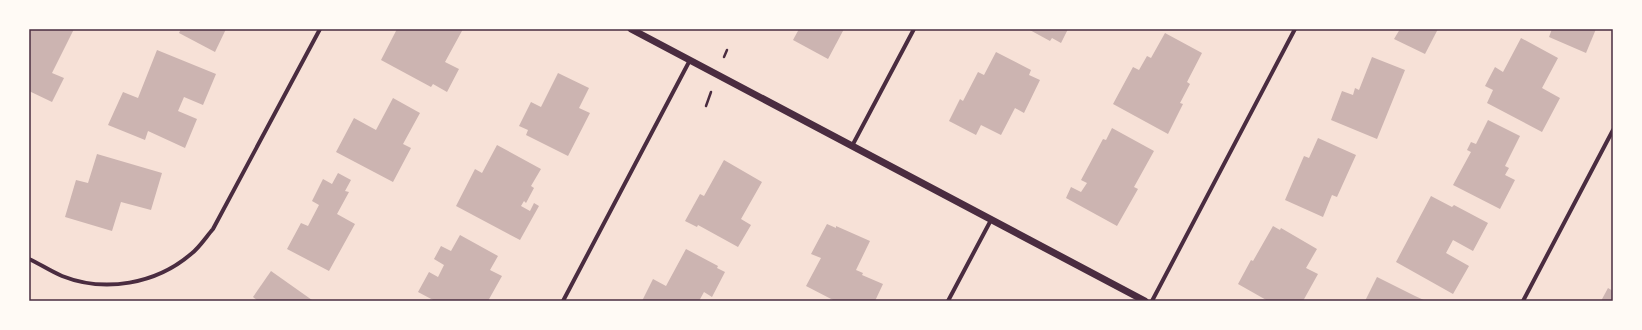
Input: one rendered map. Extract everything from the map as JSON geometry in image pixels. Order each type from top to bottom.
[{"type":"street","points":[[29,259],[62,276],[88,284],[116,285],[146,279],[170,269],[192,254],[213,229],[320,29]]},
{"type":"street","points":[[631,29],[1145,301]]},
{"type":"street","points":[[852,146],[914,29]]},
{"type":"street","points":[[1152,301],[1295,29]]},
{"type":"street","points":[[563,301],[690,60]]},
{"type":"street","points":[[1523,301],[1613,130]]},
{"type":"street","points":[[948,301],[991,220]]},
{"type":"building","points":[[29,29],[74,29],[52,73],[64,78],[52,102],[29,91]]},
{"type":"building","points":[[181,29],[226,29],[215,52],[179,33]]},
{"type":"building","points":[[397,29],[463,29],[445,62],[459,69],[447,92],[433,84],[431,87],[381,60]]},
{"type":"building","points":[[799,29],[844,29],[828,59],[793,40]]},
{"type":"building","points":[[1028,29],[1068,29],[1061,43],[1052,38],[1050,41]]},
{"type":"building","points":[[1400,29],[1438,29],[1425,54],[1394,39]]},
{"type":"building","points":[[1552,29],[1596,29],[1586,53],[1549,37]]},
{"type":"building","points":[[1165,33],[1202,53],[1187,82],[1190,84],[1180,103],[1183,104],[1168,134],[1113,104],[1133,67],[1139,70],[1147,56],[1151,58]]},
{"type":"building","points":[[1521,38],[1558,58],[1542,88],[1560,98],[1542,132],[1487,103],[1493,90],[1485,86],[1495,67],[1503,72]]},
{"type":"building","points":[[157,50],[216,74],[203,105],[184,97],[178,111],[197,119],[185,148],[148,131],[145,140],[108,125],[123,92],[138,98]]},
{"type":"building","points":[[996,52],[1031,70],[1029,75],[1040,80],[1024,113],[1015,108],[1001,135],[981,125],[976,135],[949,121],[960,99],[963,101],[978,72],[984,75]]},
{"type":"building","points":[[1372,57],[1405,70],[1377,139],[1331,120],[1342,91],[1353,95],[1355,88],[1359,90]]},
{"type":"building","points":[[558,73],[589,88],[579,108],[590,113],[568,156],[526,135],[528,130],[519,126],[531,102],[541,107]]},
{"type":"building","points":[[393,98],[420,113],[403,144],[411,148],[393,182],[336,152],[354,118],[376,130]]},
{"type":"building","points":[[1488,120],[1520,136],[1505,166],[1509,168],[1505,175],[1515,180],[1500,209],[1453,185],[1471,152],[1467,150],[1471,142],[1476,144]]},
{"type":"building","points":[[1112,128],[1154,151],[1134,187],[1138,189],[1117,226],[1066,198],[1071,187],[1081,192],[1087,183],[1081,180],[1103,139],[1106,140]]},
{"type":"building","points":[[1318,138],[1356,155],[1337,197],[1332,195],[1323,217],[1285,200],[1304,156],[1309,158]]},
{"type":"building","points":[[497,145],[541,169],[531,186],[534,188],[526,203],[524,201],[521,206],[530,211],[534,203],[539,206],[520,240],[456,206],[475,169],[482,173]]},
{"type":"building","points":[[97,154],[162,173],[151,210],[121,202],[112,231],[65,217],[76,180],[88,183]]},
{"type":"building","points":[[724,160],[762,182],[741,219],[751,225],[738,247],[698,225],[697,227],[685,221],[700,194],[704,196]]},
{"type":"building","points":[[338,173],[351,180],[345,191],[349,192],[337,214],[355,224],[329,271],[287,249],[301,223],[308,226],[319,205],[312,201],[323,179],[332,184]]},
{"type":"building","points":[[1431,196],[1452,207],[1454,205],[1488,223],[1473,251],[1453,240],[1446,253],[1469,266],[1453,294],[1396,262]]},
{"type":"building","points":[[827,224],[836,228],[836,226],[870,241],[856,270],[863,273],[862,275],[883,284],[875,301],[835,301],[806,286],[821,258],[811,254]]},
{"type":"building","points":[[1273,226],[1280,230],[1281,228],[1317,249],[1306,268],[1318,274],[1303,301],[1268,301],[1238,284],[1251,260],[1253,261]]},
{"type":"building","points":[[460,235],[498,256],[490,270],[502,276],[488,301],[435,301],[418,292],[429,272],[438,277],[444,265],[434,259],[441,246],[451,251]]},
{"type":"building","points":[[686,249],[718,266],[717,268],[725,272],[712,297],[704,292],[699,301],[642,301],[653,279],[666,286]]},
{"type":"building","points":[[271,271],[312,300],[258,301],[253,297]]},
{"type":"building","points":[[1377,277],[1415,296],[1426,301],[1365,301]]},
{"type":"building","points":[[1608,288],[1613,291],[1613,301],[1601,301]]}]
